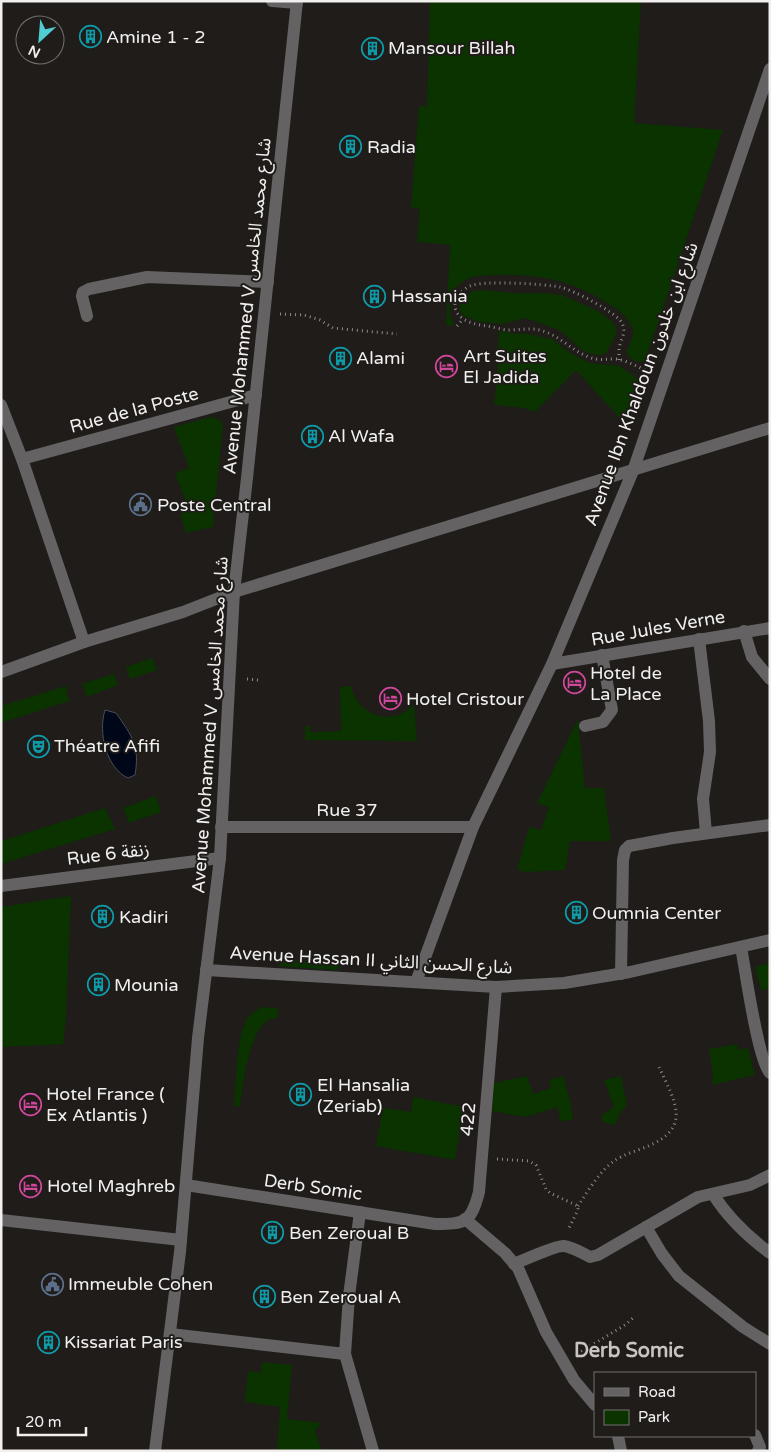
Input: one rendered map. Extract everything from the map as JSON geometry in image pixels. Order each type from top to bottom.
[{"type":"street","points":[[272,1],[297,2]]},
{"type":"street","name":"Avenue Mohammed V شارع محمد الخامس","points":[[155,1451],[181,1240],[198,1038],[220,858],[234,592],[297,2]]},
{"type":"street","name":"Avenue Ibn Khaldoun شارع ابن خلدون","points":[[416,982],[473,827],[552,664],[633,471],[770,69]]},
{"type":"street","points":[[86,316],[83,292],[89,289],[147,277],[268,282]]},
{"type":"street","name":"Rue de la Poste","points":[[22,459],[256,395]]},
{"type":"street","points":[[1,405],[22,459],[84,642]]},
{"type":"street","points":[[1,672],[84,642],[183,612],[234,592],[770,428]]},
{"type":"street","name":"Rue Jules Verne","points":[[552,664],[770,628]]},
{"type":"street","points":[[744,632],[752,657],[770,679]]},
{"type":"street","points":[[699,639],[710,744],[703,800],[706,834]]},
{"type":"street","points":[[585,726],[603,722],[612,710],[602,655]]},
{"type":"street","points":[[621,974],[623,860],[625,850],[629,846],[770,825]]},
{"type":"street","name":"Rue 37","points":[[222,826],[473,827]]},
{"type":"street","name":"Rue 6 زنقة","points":[[1,886],[220,858]]},
{"type":"street","name":"Avenue Hassan II شارع الحسن الثاني","points":[[206,970],[496,987],[564,983],[621,974],[770,940]]},
{"type":"street","points":[[741,947],[761,1052],[767,1070],[770,1073]]},
{"type":"street","name":"422","points":[[465,1219],[470,1216],[479,1192],[496,987]]},
{"type":"street","points":[[514,1264],[557,1246],[573,1249],[590,1257],[598,1255],[698,1197],[750,1185],[770,1175]]},
{"type":"street","name":"Derb Somic","points":[[186,1185],[435,1224],[458,1224],[465,1219]]},
{"type":"street","points":[[713,1194],[725,1213],[753,1241],[770,1253]]},
{"type":"street","points":[[360,1212],[349,1296],[345,1354],[373,1451]]},
{"type":"street","points":[[465,1219],[504,1253],[518,1268],[527,1284],[546,1332],[574,1380],[594,1403]]},
{"type":"street","points":[[1,1220],[181,1240]]},
{"type":"street","points":[[646,1227],[662,1254],[680,1276],[743,1327],[770,1344]]},
{"type":"street","points":[[170,1334],[345,1354]]},
{"type":"street","points":[[618,1437],[621,1451]]},
{"type":"path","points":[[619,360],[619,347],[624,335],[622,324],[603,308],[562,288],[539,285],[478,283],[468,287],[455,300],[457,312],[462,319],[474,324],[508,330],[534,329],[545,331],[560,339],[576,352],[590,358],[619,360],[664,378]]},
{"type":"path","points":[[264,313],[304,315],[320,320],[333,328],[397,334]]},
{"type":"path","points":[[457,326],[462,319]]},
{"type":"path","points":[[560,1246],[578,1210],[578,1206],[595,1182],[614,1161],[660,1141],[671,1131],[677,1118],[674,1102],[658,1067]]},
{"type":"path","points":[[482,1159],[529,1161],[536,1165],[546,1189],[550,1193],[578,1206]]},
{"type":"path","points":[[564,1363],[626,1325],[633,1318]]},
{"type":"green space","points":[[430,1],[641,1],[634,123],[723,130],[645,361],[636,362],[628,356],[627,351],[634,331],[621,312],[591,293],[556,280],[545,278],[520,275],[491,275],[465,280],[451,293],[450,314],[454,326],[446,325],[450,245],[417,242],[420,209],[411,208],[419,106],[427,106]]},
{"type":"green space","points":[[478,290],[562,295],[600,312],[616,327],[616,335],[606,353],[601,355],[582,350],[561,331],[525,318],[502,324],[480,322],[464,316],[459,310],[466,297]]},
{"type":"green space","points":[[499,331],[552,339],[567,351],[589,363],[620,366],[639,380],[624,423],[576,370],[535,412],[524,408],[494,405]]},
{"type":"green space","points":[[210,417],[219,419],[223,424],[213,527],[186,533],[180,514],[189,510],[175,473],[189,468],[174,427]]},
{"type":"green space","points":[[152,658],[157,670],[130,679],[126,667]]},
{"type":"green space","points":[[114,674],[118,685],[87,697],[82,684]]},
{"type":"green space","points":[[66,686],[69,701],[1,723],[1,706]]},
{"type":"green space","points":[[351,686],[361,705],[377,715],[386,717],[396,716],[414,704],[417,741],[305,740],[305,726],[310,726],[310,732],[341,731],[340,687]]},
{"type":"green space","points":[[578,719],[585,788],[604,788],[611,841],[570,841],[565,870],[525,872],[517,869],[529,827],[541,830],[549,807],[537,803]]},
{"type":"green space","points":[[156,796],[161,812],[129,823],[123,808]]},
{"type":"green space","points":[[105,808],[115,829],[1,864],[1,841]]},
{"type":"green space","points":[[71,896],[66,1018],[63,1044],[1,1047],[1,907]]},
{"type":"green space","points":[[279,961],[341,962],[340,967],[336,970],[279,966]]},
{"type":"green space","points":[[770,963],[770,988],[761,990],[755,967]]},
{"type":"green space","points":[[262,1007],[279,1008],[277,1018],[268,1020],[260,1028],[254,1040],[246,1069],[240,1106],[234,1106],[237,1059],[241,1034],[249,1016]]},
{"type":"green space","points":[[737,1044],[738,1050],[748,1048],[755,1075],[712,1085],[713,1076],[709,1049]]},
{"type":"green space","points":[[527,1076],[533,1094],[551,1088],[549,1080],[563,1076],[573,1120],[560,1121],[558,1107],[525,1117],[492,1111],[494,1083]]},
{"type":"green space","points":[[621,1076],[627,1105],[621,1112],[615,1125],[602,1122],[602,1115],[614,1107],[604,1080]]},
{"type":"green space","points":[[413,1097],[464,1107],[455,1160],[376,1146],[383,1108],[411,1112]]},
{"type":"green space","points":[[262,1362],[292,1365],[287,1419],[321,1423],[315,1431],[322,1451],[277,1451],[280,1407],[245,1402],[248,1371],[261,1373]]},
{"type":"water","points":[[105,710],[116,713],[133,742],[136,756],[135,775],[128,778],[120,773],[109,758],[103,739]]},
{"type":"place","name":"Amine 1 - 2","points":[[90,37]]},
{"type":"place","name":"Mansour Billah","points":[[372,48]]},
{"type":"place","name":"Radia","points":[[351,147]]},
{"type":"place","name":"Hassania","points":[[375,296]]},
{"type":"place","name":"Alami","points":[[340,358]]},
{"type":"place","name":"Art Suites El Jadida","points":[[447,366]]},
{"type":"place","name":"Al Wafa","points":[[312,436]]},
{"type":"place","name":"Poste Central","points":[[141,505]]},
{"type":"place","name":"Hotel de La Place","points":[[574,683]]},
{"type":"place","name":"Hotel Cristour","points":[[390,699]]},
{"type":"place","name":"Théatre Afifi","points":[[38,746]]},
{"type":"place","name":"Oumnia Center","points":[[576,913]]},
{"type":"place","name":"Kadiri","points":[[103,917]]},
{"type":"place","name":"Mounia","points":[[98,985]]},
{"type":"place","name":"El Hansalia (Zeriab)","points":[[301,1095]]},
{"type":"place","name":"Hotel France ( Ex Atlantis )","points":[[30,1104]]},
{"type":"place","name":"Hotel Maghreb","points":[[31,1186]]},
{"type":"place","name":"Ben Zeroual B","points":[[273,1233]]},
{"type":"place","name":"Immeuble Cohen","points":[[52,1284]]},
{"type":"place","name":"Ben Zeroual A","points":[[264,1297]]},
{"type":"place","name":"Kissariat Paris","points":[[48,1342]]},
{"type":"district","name":"Derb Somic","points":[[629,1351]]}]
